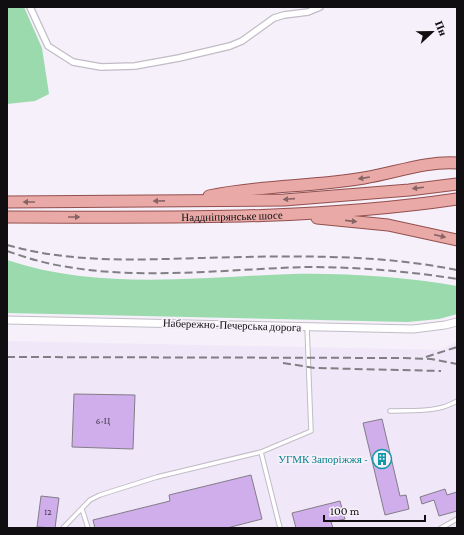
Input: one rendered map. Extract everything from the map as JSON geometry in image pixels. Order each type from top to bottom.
[{"type":"main road","points":[[185,201],[226,192],[290,185],[321,184],[364,178],[423,165],[443,162],[457,163]]},
{"type":"main road","name":"Наддніпрянське шосе","points":[[7,202],[284,200],[409,190],[457,184]]},
{"type":"main road","name":"Наддніпрянське шосе","points":[[7,217],[285,216],[362,210],[457,199]]},
{"type":"main road","points":[[285,216],[388,225],[457,240]]},
{"type":"street","points":[[30,7],[48,46],[73,62],[101,67],[135,66],[179,58],[230,46],[242,41],[274,18],[284,14],[308,12],[320,7]]},
{"type":"street","name":"Набережно-Печерська дорога","points":[[7,320],[414,329],[457,322]]},
{"type":"lane","points":[[63,528],[90,500],[100,494],[262,452],[311,431],[307,327]]},
{"type":"lane","points":[[390,411],[436,409],[457,401]]},
{"type":"lane","points":[[262,452],[280,528]]},
{"type":"lane","points":[[82,509],[88,528]]},
{"type":"lane","points":[[441,528],[457,519]]},
{"type":"shaded area","points":[[7,341],[441,350],[457,341],[457,528],[7,528]]},
{"type":"green space","points":[[7,7],[24,7],[42,48],[49,94],[35,101],[7,104]]},
{"type":"green space","points":[[7,260],[42,270],[78,276],[113,279],[149,280],[313,274],[375,276],[417,280],[457,286],[457,314],[439,319],[408,322],[7,313]]},
{"type":"building","points":[[74,394],[135,395],[133,449],[72,447]]},
{"type":"building","name":"УГМК Запоріжжя -","points":[[382,419],[400,496],[406,495],[409,509],[385,515],[363,423]]},
{"type":"building","points":[[251,475],[262,519],[227,528],[95,528],[93,520],[170,501],[169,495]]},
{"type":"building","points":[[445,489],[447,495],[457,492],[457,511],[439,516],[434,500],[422,504],[420,497]]},
{"type":"building","points":[[41,496],[59,498],[55,528],[37,527]]},
{"type":"building","points":[[340,501],[345,519],[331,522],[333,528],[296,528],[292,513]]},
{"type":"railway","points":[[7,245],[31,251],[79,258],[127,260],[297,256],[361,258],[457,270]]},
{"type":"railway","points":[[7,251],[60,266],[127,273],[187,273],[326,267],[382,270],[457,279]]},
{"type":"railway","points":[[426,357],[457,347]]},
{"type":"railway","points":[[7,357],[404,358],[431,359],[457,364]]},
{"type":"railway","points":[[283,363],[315,368],[441,371]]},
{"type":"place","name":"УГМК Запоріжжя -","points":[[382,459]]}]
